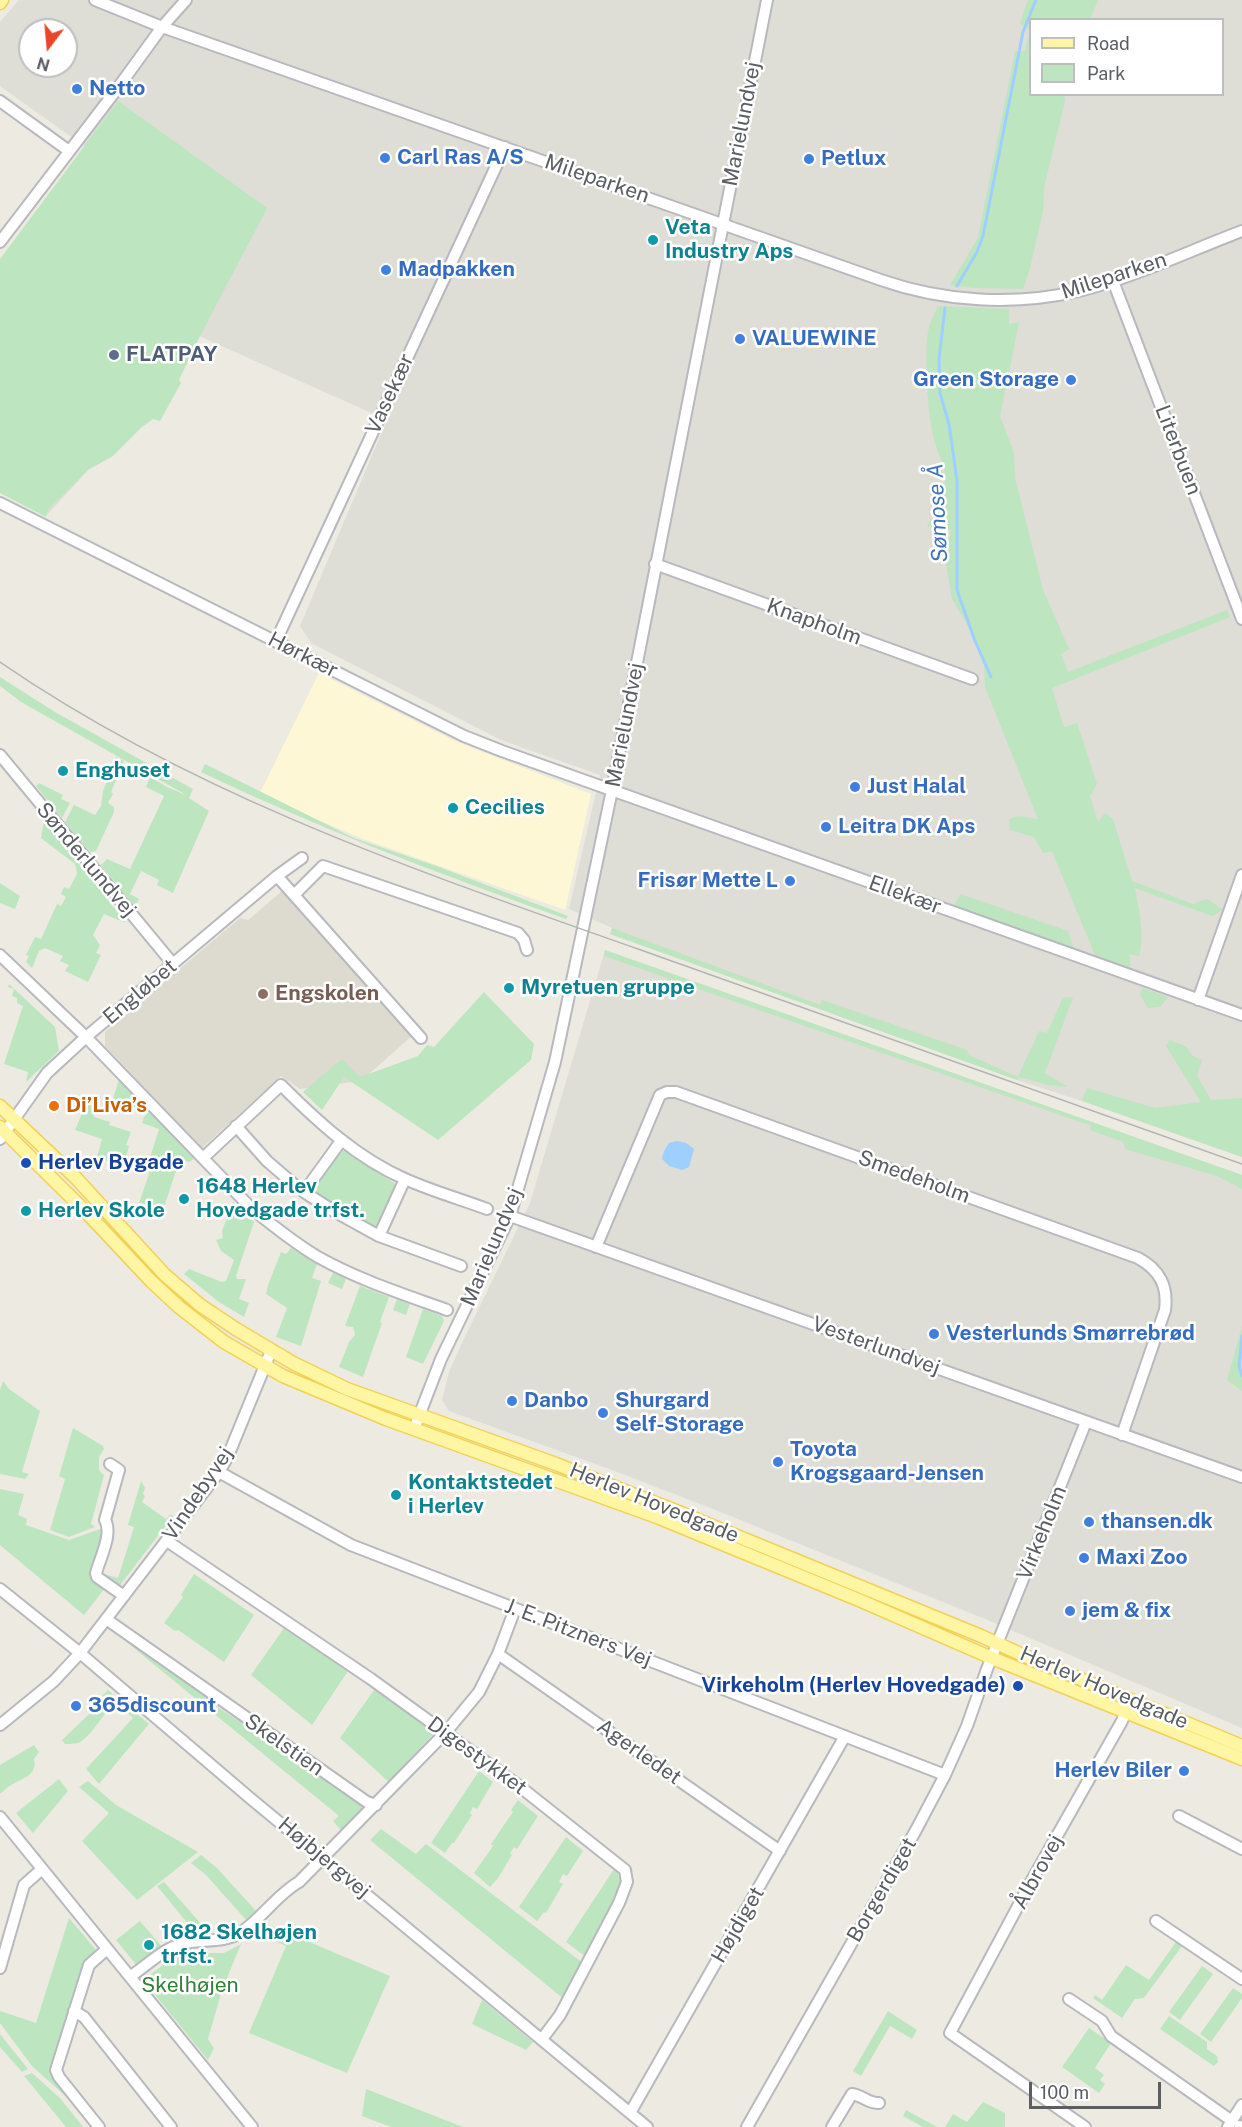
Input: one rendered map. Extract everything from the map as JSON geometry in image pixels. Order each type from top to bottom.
[{"type":"main road","name":"Herlev Hovedgade","points":[[0,1106],[75,1177],[165,1275],[200,1305],[271,1351],[348,1389],[676,1511],[1242,1746]]},
{"type":"main road","name":"Herlev Hovedgade","points":[[2,1132],[166,1295],[224,1342],[265,1367],[373,1414],[657,1517],[992,1658],[1242,1759]]},
{"type":"street","name":"Mileparken","points":[[95,0],[162,27],[901,287],[935,295],[974,299],[1027,299],[1080,291],[1113,281],[1242,231]]},
{"type":"street","points":[[0,242],[162,27],[186,0]]},
{"type":"street","name":"Marielundvej","points":[[414,1429],[441,1359],[510,1216],[555,1062],[612,790],[767,0]]},
{"type":"street","points":[[0,101],[69,151]]},
{"type":"street","name":"Vasekær","points":[[276,641],[505,147]]},
{"type":"street","name":"Literbuen","points":[[1113,281],[1242,619]]},
{"type":"street","name":"Hørkær","points":[[0,503],[464,736],[502,752],[612,790]]},
{"type":"street","name":"Knapholm","points":[[655,564],[972,679]]},
{"type":"street","name":"Sønderlundvej","points":[[0,755],[173,964]]},
{"type":"street","name":"Ellekær","points":[[612,790],[1242,1015]]},
{"type":"street","name":"Engløbet","points":[[13,1118],[47,1073],[86,1037],[277,876],[302,858]]},
{"type":"street","points":[[294,895],[323,866],[518,933],[524,940],[527,950]]},
{"type":"street","points":[[1198,1000],[1242,875]]},
{"type":"street","points":[[277,876],[421,1038]]},
{"type":"street","points":[[0,955],[86,1037],[251,1208],[276,1228],[318,1257],[361,1278],[447,1310]]},
{"type":"street","points":[[203,1158],[282,1085],[316,1120],[342,1141],[405,1179],[488,1209]]},
{"type":"street","name":"Smedeholm","points":[[596,1247],[660,1095],[675,1092],[1130,1255],[1149,1264],[1158,1273],[1164,1285],[1165,1310],[1122,1435]]},
{"type":"street","points":[[2,1132],[13,1118]]},
{"type":"street","points":[[236,1126],[267,1161],[296,1186]]},
{"type":"street","points":[[342,1141],[304,1192],[379,1236],[460,1266]]},
{"type":"street","points":[[379,1236],[405,1179]]},
{"type":"street","name":"Vesterlundvej","points":[[510,1216],[1242,1477]]},
{"type":"street","name":"Vindebyvej","points":[[0,1725],[54,1681],[80,1653],[219,1472],[228,1456],[271,1351]]},
{"type":"street","name":"Virkeholm","points":[[998,1644],[1086,1422]]},
{"type":"street","points":[[110,1464],[119,1470],[105,1520],[108,1532],[96,1573],[97,1577],[124,1596]]},
{"type":"street","name":"J. E. Pitzners Vej","points":[[219,1472],[351,1545],[945,1775]]},
{"type":"street","name":"Digestykket","points":[[167,1541],[446,1732],[592,1842],[625,1870],[627,1882],[619,1903],[560,2015],[542,2039]]},
{"type":"street","name":"Højbjergvej","points":[[0,1589],[80,1653],[250,1798],[648,2127]]},
{"type":"street","points":[[131,1976],[173,1947],[184,1943],[227,1939],[241,1932],[289,1888],[299,1882],[446,1732],[479,1692],[498,1654],[515,1609]]},
{"type":"street","name":"Skelstien","points":[[106,1620],[367,1802],[376,1805]]},
{"type":"street","name":"Borgerdiget","points":[[747,2127],[945,1775],[967,1726],[998,1644]]},
{"type":"street","name":"Agerledet","points":[[498,1654],[780,1851]]},
{"type":"street","name":"Ålbrovej","points":[[1085,2127],[950,2033],[1126,1711]]},
{"type":"street","name":"Højdiget","points":[[630,2113],[845,1736]]},
{"type":"street","points":[[1179,1816],[1242,1849]]},
{"type":"street","points":[[0,1817],[252,2127]]},
{"type":"street","points":[[0,1968],[24,1885],[42,1869]]},
{"type":"street","points":[[1155,1921],[1242,1979]]},
{"type":"street","points":[[99,2127],[59,2077],[56,2070],[89,1965],[107,1949]]},
{"type":"street","points":[[1069,1999],[1102,2022],[1111,2036],[1235,2125],[1242,2105]]},
{"type":"street","points":[[74,2011],[84,2017],[171,2127]]},
{"type":"street","points":[[832,2127],[852,2094],[858,2094],[873,2104],[879,2103]]},
{"type":"shaded area","points":[[19,0],[1242,0],[1242,1157],[1017,1080],[610,934],[612,928],[569,909],[600,775],[501,740],[311,643],[300,626],[387,420],[197,335],[115,441],[47,515],[84,146],[0,86],[0,22]]},
{"type":"shaded area","points":[[319,673],[457,742],[591,794],[565,910],[363,839],[259,795]]},
{"type":"shaded area","name":"Engskolen","points":[[282,891],[414,1034],[361,1081],[300,1089],[281,1076],[202,1148],[105,1046],[105,1032],[240,918],[248,920]]},
{"type":"shaded area","points":[[605,950],[1242,1175],[1242,1345],[1232,1384],[1242,1390],[1242,1728],[990,1621],[713,1509],[449,1411],[442,1400],[449,1372],[530,1203]]},
{"type":"green space","points":[[1028,0],[1098,0],[1090,18],[1029,18],[1029,29],[1020,23]]},
{"type":"green space","points":[[1029,34],[1029,96],[1064,96],[1065,101],[1044,187],[1043,211],[1030,268],[1023,289],[950,285],[978,238],[1015,51],[1025,51]]},
{"type":"green space","points":[[118,101],[267,208],[199,338],[179,380],[181,383],[160,421],[153,419],[113,456],[88,470],[48,510],[46,517],[0,493],[0,259]]},
{"type":"green space","points":[[938,306],[1009,309],[1009,324],[1019,322],[1000,416],[1014,453],[1015,478],[1043,590],[1069,649],[1061,654],[1068,672],[1227,610],[1230,617],[1052,688],[1064,727],[1077,723],[1097,784],[1090,796],[1098,822],[1105,813],[1113,819],[1132,881],[1193,904],[1207,899],[1223,910],[1212,916],[1135,888],[1141,922],[1141,947],[1139,956],[1129,954],[1131,968],[1095,955],[1052,851],[1043,853],[1034,837],[1010,830],[1009,819],[1018,816],[1038,819],[985,687],[984,658],[952,599],[945,558],[951,530],[927,526],[941,500],[945,478],[944,467],[932,432],[927,385],[927,338]]},
{"type":"green space","points":[[0,677],[55,712],[193,789],[189,798],[209,811],[173,893],[157,885],[159,880],[141,871],[130,894],[139,899],[135,907],[101,865],[107,859],[130,869],[164,796],[146,787],[150,777],[188,796],[21,702],[0,686]]},
{"type":"green space","points":[[116,757],[124,761],[108,803],[114,807],[114,812],[96,851],[90,852],[65,822],[74,805],[95,815],[101,806],[103,791]]},
{"type":"green space","points":[[205,764],[354,838],[439,867],[568,916],[566,919],[336,832],[201,772]]},
{"type":"green space","points":[[39,783],[63,795],[61,799],[70,803],[62,818],[36,786]]},
{"type":"green space","points":[[44,820],[126,923],[104,914],[93,935],[100,945],[96,953],[101,955],[88,982],[65,971],[69,965],[60,961],[63,956],[45,948],[39,951],[32,968],[26,962],[29,956],[26,955],[35,937],[41,939],[57,904],[61,906],[66,897],[61,894],[64,887],[69,889],[77,874],[75,864],[41,838]]},
{"type":"green space","points":[[0,883],[20,896],[15,909],[0,903]]},
{"type":"green space","points":[[960,894],[1068,931],[1074,949],[954,906]]},
{"type":"green space","points":[[612,928],[820,1005],[822,1000],[967,1050],[969,1055],[1018,1077],[1039,1031],[1047,1033],[1063,998],[1073,997],[1045,1073],[1068,1087],[1048,1085],[1019,1077],[1017,1080],[610,934]]},
{"type":"green space","points":[[605,950],[1242,1175],[1242,1189],[1217,1176],[1125,1149],[1123,1142],[1090,1130],[1091,1122],[1089,1125],[604,956]]},
{"type":"green space","points":[[9,984],[55,1027],[59,1051],[26,1082],[28,1072],[4,1064],[23,1006],[17,1003],[17,998],[12,996],[14,989],[8,987]]},
{"type":"green space","points":[[1143,988],[1168,997],[1160,1007],[1148,1008],[1140,995]]},
{"type":"green space","points":[[484,992],[534,1044],[531,1060],[438,1140],[344,1077],[322,1110],[303,1092],[342,1059],[360,1077],[418,1056],[427,1045],[434,1047]]},
{"type":"green space","points":[[1170,1040],[1185,1046],[1193,1056],[1202,1060],[1197,1076],[1211,1100],[1242,1098],[1242,1157],[1082,1101],[1087,1088],[1155,1108],[1201,1102],[1166,1046]]},
{"type":"green space","points":[[119,1079],[148,1108],[145,1112],[113,1099]]},
{"type":"green space","points":[[88,1099],[94,1101],[94,1117],[131,1132],[126,1145],[129,1146],[124,1165],[97,1157],[102,1139],[75,1130]]},
{"type":"green space","points":[[150,1111],[194,1159],[189,1162],[180,1159],[163,1210],[139,1203],[152,1165],[148,1164],[159,1129],[142,1123]]},
{"type":"green space","points":[[343,1150],[396,1184],[376,1229],[309,1190]]},
{"type":"green space","points":[[233,1202],[254,1222],[236,1276],[237,1279],[246,1279],[239,1299],[249,1303],[244,1317],[219,1302],[184,1274],[189,1269],[222,1282],[226,1281],[234,1260],[221,1251],[216,1240],[223,1238],[222,1231]]},
{"type":"green space","points":[[291,1248],[317,1264],[312,1278],[321,1281],[301,1346],[276,1337],[287,1308],[266,1294],[281,1252],[286,1254]]},
{"type":"green space","points":[[333,1273],[346,1279],[342,1289],[328,1283]]},
{"type":"green space","points":[[360,1286],[389,1297],[363,1377],[339,1367],[349,1342],[355,1335],[353,1327],[345,1326]]},
{"type":"green space","points":[[397,1299],[410,1304],[406,1315],[393,1310]]},
{"type":"green space","points":[[423,1309],[442,1316],[444,1321],[423,1364],[406,1357]]},
{"type":"green space","points":[[1242,1326],[1242,1391],[1227,1380]]},
{"type":"green space","points":[[3,1381],[9,1389],[40,1411],[22,1472],[29,1474],[25,1479],[0,1474],[0,1390]]},
{"type":"green space","points":[[73,1428],[103,1446],[104,1449],[99,1457],[99,1470],[104,1475],[91,1524],[95,1527],[69,1537],[50,1530],[65,1479],[59,1476]]},
{"type":"green space","points":[[141,1481],[145,1488],[142,1502],[166,1519],[171,1514],[173,1516],[118,1588],[100,1573],[118,1578],[134,1527],[128,1525]]},
{"type":"green space","points":[[0,1489],[24,1494],[18,1515],[27,1519],[26,1525],[69,1540],[103,1528],[92,1575],[105,1588],[84,1615],[0,1545]]},
{"type":"green space","points":[[194,1574],[254,1615],[224,1662],[164,1623],[183,1597],[181,1595]]},
{"type":"green space","points":[[284,1628],[348,1671],[312,1725],[251,1675]]},
{"type":"green space","points":[[127,1638],[211,1699],[211,1703],[245,1725],[249,1723],[287,1752],[289,1758],[312,1772],[315,1771],[367,1805],[341,1830],[333,1821],[339,1816],[124,1640]]},
{"type":"green space","points":[[108,1690],[117,1698],[94,1728],[80,1742],[65,1744],[62,1740],[105,1699],[102,1696]]},
{"type":"green space","points":[[374,1690],[435,1732],[389,1782],[340,1738]]},
{"type":"green space","points":[[120,1700],[149,1724],[99,1784],[86,1769],[133,1718],[117,1703]]},
{"type":"green space","points":[[34,1745],[39,1752],[34,1759],[32,1772],[0,1794],[0,1765]]},
{"type":"green space","points":[[479,1771],[493,1782],[477,1809],[473,1807],[470,1813],[472,1815],[445,1853],[431,1843]]},
{"type":"green space","points":[[59,1779],[68,1791],[33,1833],[16,1813]]},
{"type":"green space","points":[[88,1781],[116,1805],[198,1852],[137,1900],[82,1841],[109,1813],[79,1787]]},
{"type":"green space","points":[[518,1800],[538,1816],[517,1849],[514,1847],[510,1853],[512,1855],[490,1887],[474,1873],[493,1846],[491,1844],[513,1812],[511,1810]]},
{"type":"green space","points":[[381,1829],[416,1854],[426,1844],[583,1963],[565,2000],[370,1840]]},
{"type":"green space","points":[[566,1837],[583,1851],[567,1876],[563,1874],[559,1882],[563,1884],[546,1913],[544,1912],[537,1921],[519,1907]]},
{"type":"green space","points":[[201,1855],[217,1868],[257,1912],[247,1921],[206,1875],[191,1863]]},
{"type":"green space","points":[[616,1866],[621,1886],[586,1957],[566,1942]]},
{"type":"green space","points":[[164,1882],[204,1927],[206,1938],[192,1938],[189,1925],[157,1886]]},
{"type":"green space","points":[[69,1918],[97,1951],[85,1962],[50,2066],[73,2103],[32,2066],[0,2023],[0,2011],[36,2023]]},
{"type":"green space","points":[[140,1921],[163,1948],[138,1967],[116,1940]]},
{"type":"green space","points":[[269,1925],[390,1976],[347,2073],[249,2033],[286,1946],[259,1933]]},
{"type":"green space","points":[[1176,1942],[1182,1946],[1144,1998],[1135,1999],[1122,2018],[1093,1998],[1095,1995],[1102,2000],[1126,1965],[1149,1980]]},
{"type":"green space","name":"Skelhøjen","points":[[241,1944],[222,1990],[208,2039],[214,2048],[208,2060],[143,1980],[179,1953],[224,1953]]},
{"type":"green space","points":[[1202,1966],[1213,1974],[1180,2020],[1169,2012]]},
{"type":"green space","points":[[1233,1988],[1242,1994],[1242,1998],[1211,2042],[1200,2034]]},
{"type":"green space","points":[[482,2000],[533,2042],[526,2050],[472,2024]]},
{"type":"green space","points":[[888,2011],[917,2030],[912,2039],[890,2026],[861,2076],[853,2071]]},
{"type":"green space","points":[[1169,2016],[1207,2042],[1207,2049],[1217,2056],[1218,2062],[1214,2066],[1160,2029]]},
{"type":"green space","points":[[1089,2028],[1111,2043],[1095,2068],[1104,2075],[1100,2080],[1105,2084],[1099,2093],[1062,2067]]},
{"type":"green space","points":[[0,2034],[28,2069],[22,2072],[0,2047]]},
{"type":"green space","points":[[32,2073],[60,2098],[83,2127],[66,2127],[24,2076]]},
{"type":"green space","points":[[366,2089],[463,2127],[391,2127],[362,2116]]},
{"type":"green space","points":[[983,2102],[1005,2113],[1005,2127],[945,2127],[953,2114],[967,2122]]},
{"type":"green space","points":[[906,2110],[937,2127],[923,2127],[903,2116]]},
{"type":"water","points":[[677,1141],[686,1143],[694,1149],[689,1167],[682,1170],[669,1166],[662,1159],[669,1143]]},
{"type":"waterway","name":"Sømose Å","points":[[957,286],[977,252],[983,236],[1023,32],[1036,0]]},
{"type":"waterway","name":"Sømose Å","points":[[945,308],[939,359],[940,393],[949,424],[957,481],[957,590],[991,677]]},
{"type":"waterway","name":"Sømose Å","points":[[1242,1336],[1239,1366],[1242,1376]]},
{"type":"tram line","points":[[0,662],[74,710],[151,752],[229,791],[390,859],[1242,1164]]},
{"type":"place","name":"Netto","points":[[77,89]]},
{"type":"place","name":"Carl Ras A/S","points":[[385,158]]},
{"type":"place","name":"Petlux","points":[[809,159]]},
{"type":"place","name":"Veta Industry Aps","points":[[653,240]]},
{"type":"place","name":"Madpakken","points":[[386,270]]},
{"type":"place","name":"VALUEWINE","points":[[740,339]]},
{"type":"place","name":"FLATPAY","points":[[114,355]]},
{"type":"place","name":"Green Storage","points":[[1071,380]]},
{"type":"place","name":"Enghuset","points":[[63,771]]},
{"type":"place","name":"Just Halal","points":[[855,787]]},
{"type":"place","name":"Cecilies","points":[[453,808]]},
{"type":"place","name":"Leitra DK Aps","points":[[826,827]]},
{"type":"place","name":"Frisør Mette L","points":[[790,881]]},
{"type":"place","name":"Myretuen gruppe","points":[[509,988]]},
{"type":"place","name":"Engskolen","points":[[263,994]]},
{"type":"place","name":"Di’Liva’s","points":[[54,1106]]},
{"type":"place","name":"Herlev Bygade","points":[[26,1163]]},
{"type":"place","name":"1648 Herlev Hovedgade trfst.","points":[[184,1199]]},
{"type":"place","name":"Herlev Skole","points":[[26,1211]]},
{"type":"place","name":"Vesterlunds Smørrebrød","points":[[934,1334]]},
{"type":"place","name":"Danbo","points":[[512,1401]]},
{"type":"place","name":"Shurgard Self-Storage","points":[[603,1413]]},
{"type":"place","name":"Toyota Krogsgaard-Jensen","points":[[778,1462]]},
{"type":"place","name":"Kontaktstedet i Herlev","points":[[396,1495]]},
{"type":"place","name":"thansen.dk","points":[[1089,1522]]},
{"type":"place","name":"Maxi Zoo","points":[[1084,1558]]},
{"type":"place","name":"jem & fix","points":[[1070,1611]]},
{"type":"place","name":"Virkeholm (Herlev Hovedgade)","points":[[1018,1686]]},
{"type":"place","name":"365discount","points":[[76,1706]]},
{"type":"place","name":"Herlev Biler","points":[[1184,1771]]},
{"type":"place","name":"1682 Skelhøjen trfst.","points":[[149,1945]]}]
